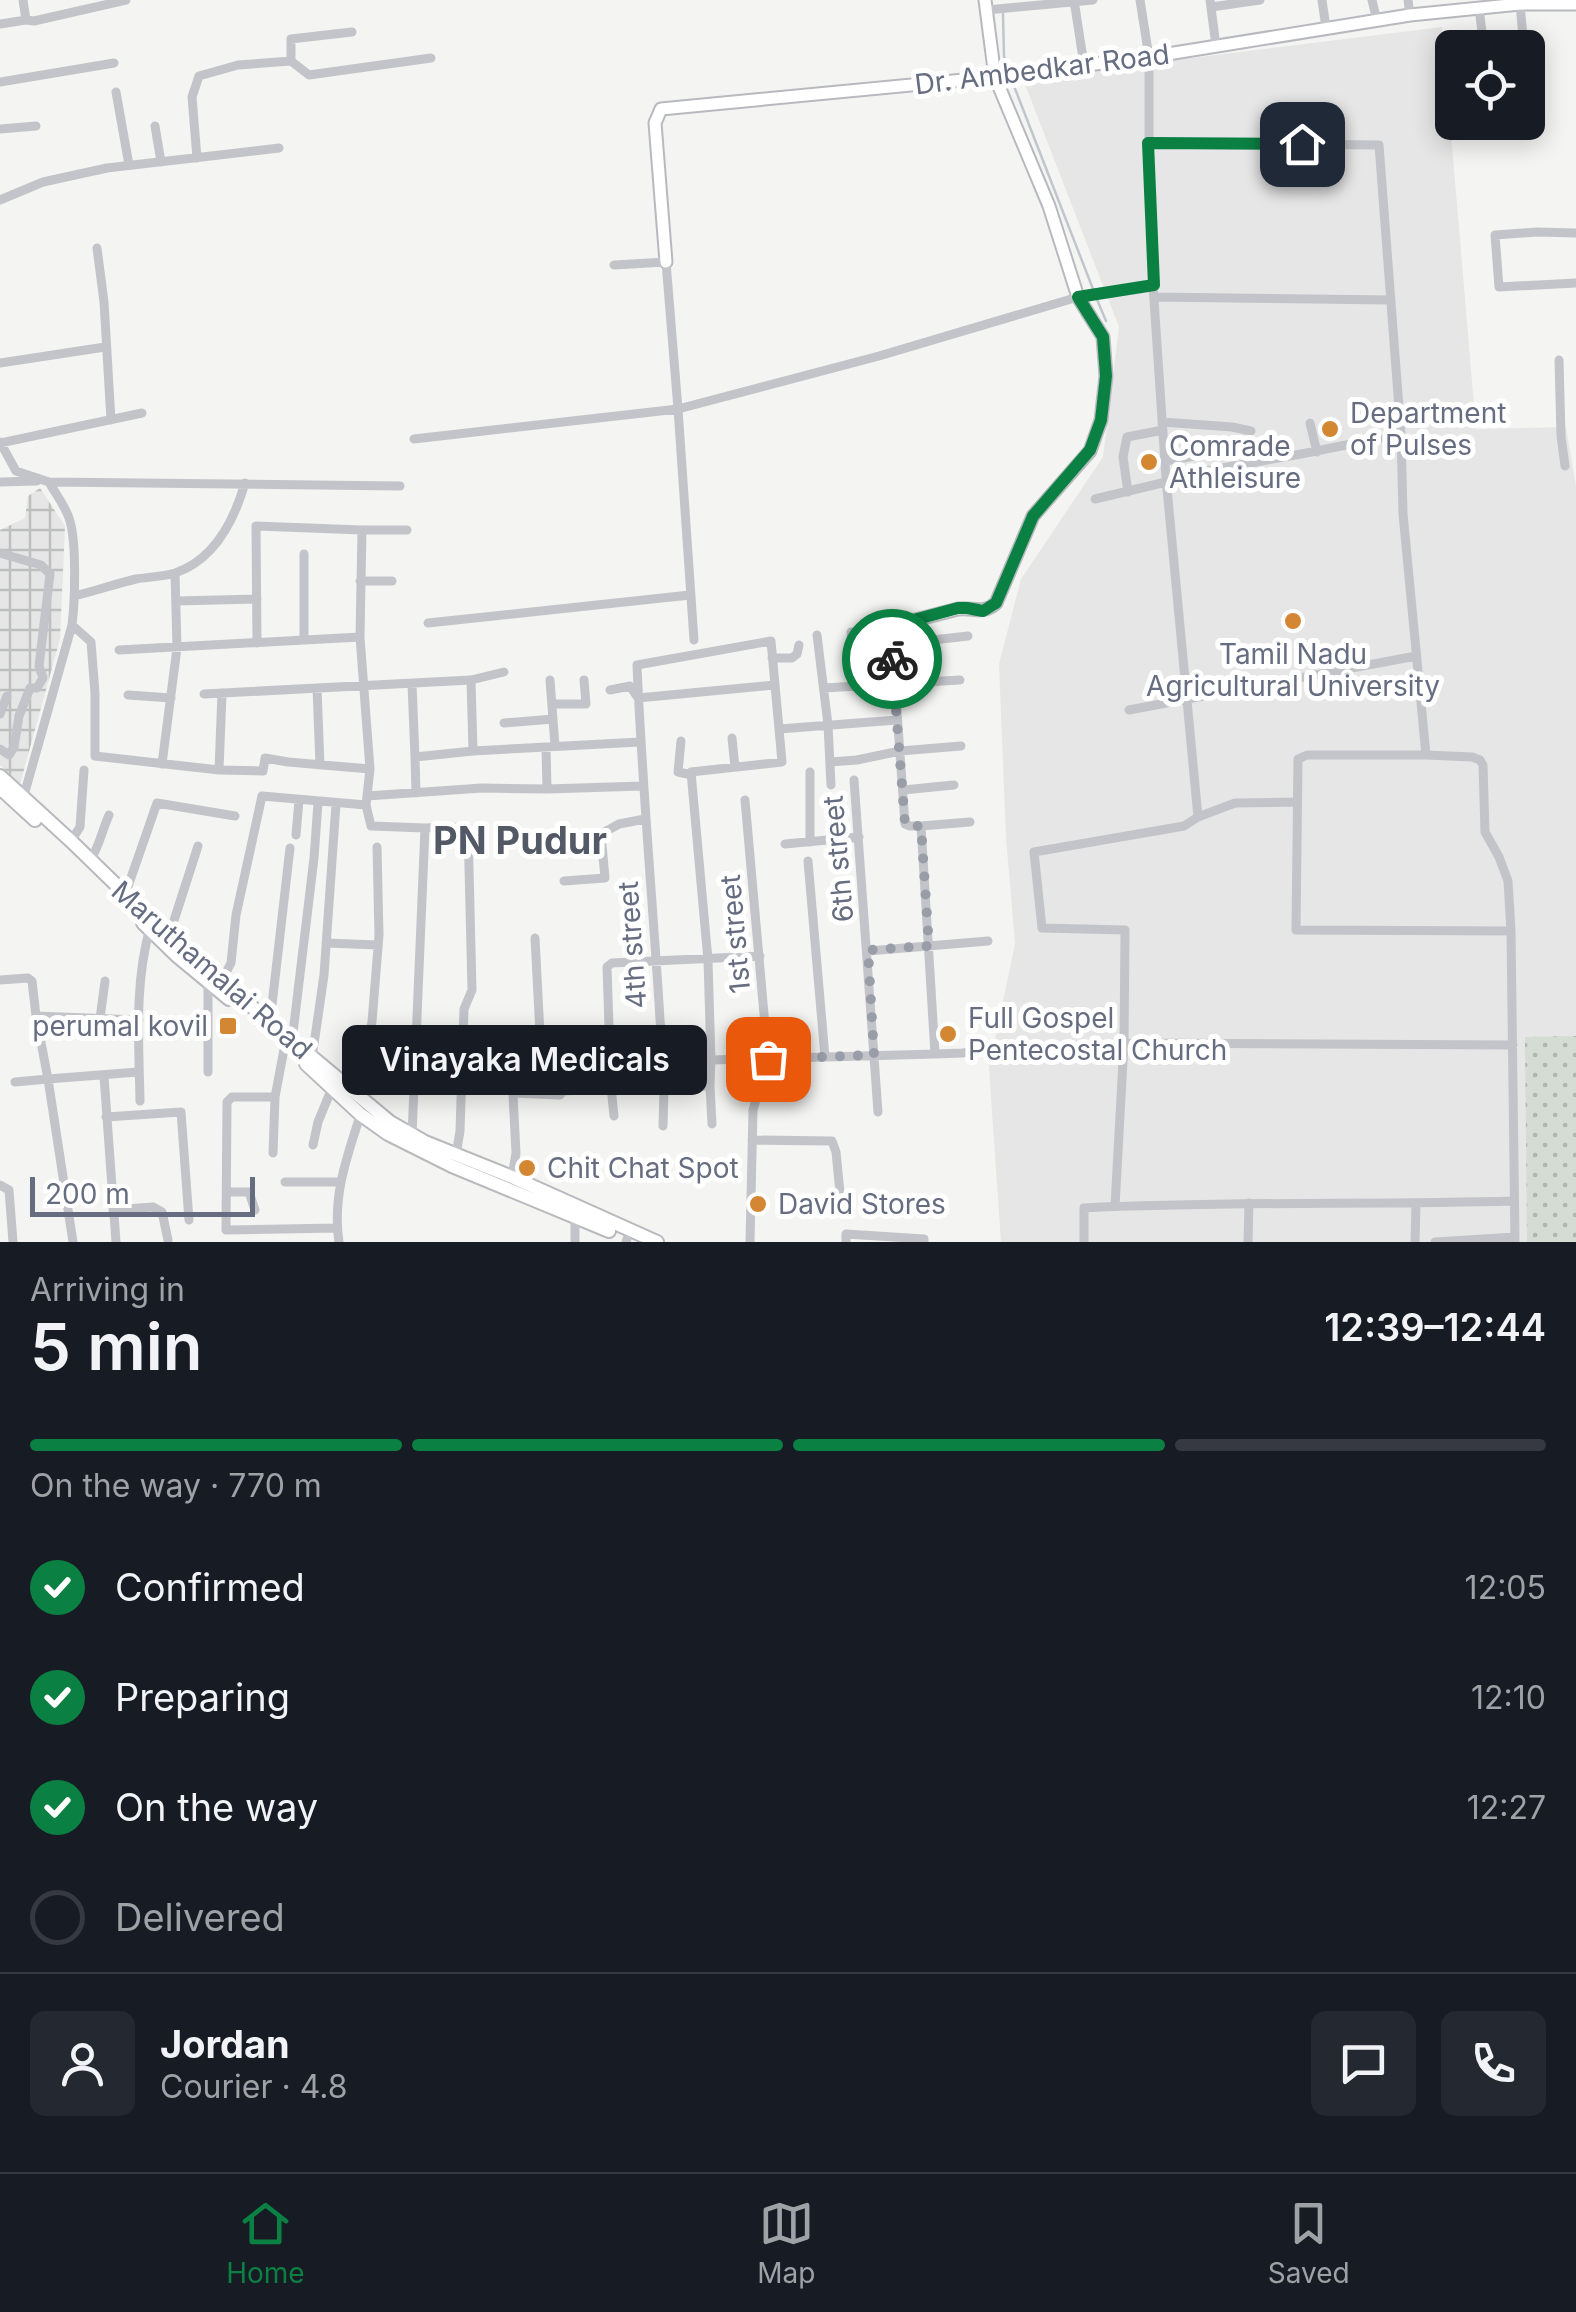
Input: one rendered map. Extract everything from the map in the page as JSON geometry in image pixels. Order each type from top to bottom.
[{"type":"main road","name":"Maruthamalai Road","points":[[0,776],[20,802],[152,926],[215,982],[312,1058],[388,1134],[418,1150],[657,1242]]},
{"type":"main road","name":"Maruthamalai Road","points":[[0,788],[71,841],[152,926],[168,936],[215,982],[270,1022],[332,1088],[412,1135],[512,1177],[629,1241]]},
{"type":"street","points":[[23,0],[26,20]]},
{"type":"street","points":[[0,24],[34,21],[126,0]]},
{"type":"street","points":[[970,822],[905,824],[888,627],[958,608],[983,611],[996,603],[1033,516],[1090,450],[1101,420],[1106,376],[1103,337],[1089,295],[995,77],[986,5],[1094,0]]},
{"type":"street","points":[[1140,0],[1149,57],[1148,143],[1162,426],[1198,818]]},
{"type":"street","points":[[1216,46],[1211,3],[1260,0]]},
{"type":"street","points":[[1322,0],[1326,28]]},
{"type":"street","points":[[1372,0],[1376,20]]},
{"type":"street","points":[[1408,0],[1410,15]]},
{"type":"street","points":[[1074,1],[1084,65]]},
{"type":"street","name":"Dr. Ambedkar Road","points":[[666,262],[655,123],[661,109],[995,77],[1149,57],[1450,6],[1568,3]]},
{"type":"street","points":[[1520,4],[1522,30]]},
{"type":"street","points":[[1480,8],[1482,30]]},
{"type":"street","points":[[291,61],[291,39],[352,32]]},
{"type":"street","points":[[197,158],[192,96],[199,76],[238,65],[291,61],[309,75],[431,58]]},
{"type":"street","points":[[0,82],[114,62]]},
{"type":"street","points":[[116,92],[129,165]]},
{"type":"street","points":[[0,129],[36,126]]},
{"type":"street","points":[[155,126],[161,162]]},
{"type":"street","points":[[1148,143],[1380,145],[1403,514],[1426,756]]},
{"type":"street","points":[[0,200],[43,182],[107,168],[279,148]]},
{"type":"street","points":[[1576,234],[1495,234],[1499,287],[1576,283]]},
{"type":"street","points":[[97,248],[111,420]]},
{"type":"street","points":[[614,265],[666,262],[694,640]]},
{"type":"street","points":[[414,439],[678,409],[1089,295],[1154,291],[1391,300]]},
{"type":"street","points":[[0,363],[105,347]]},
{"type":"street","points":[[1559,360],[1565,466]]},
{"type":"street","points":[[20,802],[72,625],[70,519],[48,482],[16,471],[0,442],[142,413]]},
{"type":"street","points":[[1310,423],[1317,452]]},
{"type":"street","points":[[1128,492],[1123,457],[1127,437],[1162,426],[1251,431]]},
{"type":"street","points":[[1095,500],[1166,480],[1401,434]]},
{"type":"street","points":[[1561,436],[1576,435]]},
{"type":"street","points":[[1293,442],[1294,456]]},
{"type":"street","points":[[1165,461],[1248,447]]},
{"type":"street","points":[[0,482],[400,486]]},
{"type":"street","points":[[74,596],[193,565],[214,547],[227,527],[245,483]]},
{"type":"street","points":[[258,643],[256,526],[407,530]]},
{"type":"street","points":[[362,530],[360,637],[371,831],[468,827],[472,990],[464,1009],[456,1155]]},
{"type":"street","points":[[0,553],[41,565],[50,574],[39,666],[42,678],[37,688],[30,688],[9,755],[0,749]]},
{"type":"street","points":[[304,554],[304,640]]},
{"type":"street","points":[[162,764],[177,648],[175,572]]},
{"type":"street","points":[[360,581],[392,581]]},
{"type":"street","points":[[428,623],[690,595]]},
{"type":"street","points":[[176,601],[257,599]]},
{"type":"street","points":[[72,625],[92,642],[95,756],[218,770],[263,771],[265,758],[370,770]]},
{"type":"street","points":[[850,632],[856,684]]},
{"type":"street","points":[[817,635],[831,786]]},
{"type":"street","points":[[890,645],[968,636]]},
{"type":"street","points":[[119,650],[360,637]]},
{"type":"street","name":"4th street","points":[[663,1126],[658,962],[637,666],[771,641],[772,658]]},
{"type":"street","points":[[712,1124],[708,960],[692,772],[782,762],[772,658],[792,658],[799,645]]},
{"type":"street","points":[[1129,710],[1416,656]]},
{"type":"street","points":[[204,694],[470,680],[504,672]]},
{"type":"street","points":[[470,680],[473,751]]},
{"type":"street","points":[[547,790],[553,719],[550,680]]},
{"type":"street","points":[[552,704],[586,704],[584,680]]},
{"type":"street","points":[[824,688],[960,680]]},
{"type":"street","points":[[412,684],[416,794]]},
{"type":"street","points":[[610,690],[630,686],[638,698],[774,685]]},
{"type":"street","points":[[317,688],[320,764]]},
{"type":"street","points":[[218,770],[222,694]]},
{"type":"street","points":[[128,695],[170,698]]},
{"type":"street","points":[[0,714],[7,696]]},
{"type":"street","points":[[504,723],[553,719]]},
{"type":"street","points":[[780,730],[898,720]]},
{"type":"street","points":[[732,738],[736,767]]},
{"type":"street","points":[[681,741],[678,772],[692,775]]},
{"type":"street","points":[[415,757],[640,742]]},
{"type":"street","points":[[830,762],[961,746]]},
{"type":"street","points":[[1435,1242],[1515,1239],[1511,931],[1508,881],[1484,828],[1483,765],[1472,757],[1426,756],[1318,754],[1297,761],[1296,930],[1511,931]]},
{"type":"street","points":[[71,841],[80,827],[84,770]]},
{"type":"street","points":[[810,772],[810,842]]},
{"type":"street","name":"6th street","points":[[854,780],[878,1112]]},
{"type":"street","points":[[903,790],[954,785]]},
{"type":"street","points":[[208,1072],[215,982],[230,968],[236,916],[262,796],[336,804],[482,788],[643,786]]},
{"type":"street","points":[[296,835],[300,800]]},
{"type":"street","name":"1st street","points":[[745,800],[768,1059],[753,1110],[750,1242]]},
{"type":"street","points":[[1114,1206],[1124,1043],[1125,930],[1042,928],[1034,852],[1184,826],[1235,802],[1296,802]]},
{"type":"street","points":[[125,895],[157,803],[234,816]]},
{"type":"street","points":[[273,1153],[274,1097],[289,1043],[318,803]]},
{"type":"street","points":[[312,1058],[320,1013],[336,804]]},
{"type":"street","points":[[90,860],[108,816]]},
{"type":"street","points":[[559,834],[601,834],[619,824],[645,819]]},
{"type":"street","points":[[921,826],[935,1054]]},
{"type":"street","points":[[412,1135],[425,828]]},
{"type":"street","points":[[564,881],[604,878],[601,834]]},
{"type":"street","points":[[785,844],[859,837]]},
{"type":"street","points":[[168,936],[198,846]]},
{"type":"street","points":[[270,1022],[290,848]]},
{"type":"street","points":[[339,1242],[337,1200],[362,1105],[372,1022],[378,945],[378,848]]},
{"type":"street","points":[[808,862],[825,1058]]},
{"type":"street","points":[[140,1101],[142,961],[152,926]]},
{"type":"street","points":[[512,1177],[516,1153],[511,1056],[541,1053],[534,938]]},
{"type":"street","points":[[868,950],[988,940]]},
{"type":"street","points":[[326,943],[378,945]]},
{"type":"street","points":[[614,1116],[606,967],[760,956]]},
{"type":"street","points":[[0,980],[32,981],[73,1242]]},
{"type":"street","points":[[100,1018],[104,981]]},
{"type":"street","points":[[36,1016],[139,1020]]},
{"type":"street","points":[[1124,1043],[1512,1045]]},
{"type":"street","points":[[711,1060],[962,1053],[990,1046]]},
{"type":"street","points":[[15,1082],[138,1072]]},
{"type":"street","points":[[512,1093],[560,1095],[580,1090],[594,1075]]},
{"type":"street","points":[[104,1076],[116,1242]]},
{"type":"street","points":[[611,1087],[710,1086]]},
{"type":"street","points":[[313,1145],[332,1088]]},
{"type":"street","points":[[274,1097],[228,1099],[226,1230],[337,1228]]},
{"type":"street","points":[[106,1116],[181,1112],[189,1220]]},
{"type":"street","points":[[752,1140],[832,1141],[842,1213]]},
{"type":"street","points":[[284,1182],[340,1182]]},
{"type":"street","points":[[0,1185],[8,1190],[13,1242]]},
{"type":"street","points":[[227,1192],[250,1192],[255,1210]]},
{"type":"street","points":[[1084,1242],[1084,1208],[1514,1201]]},
{"type":"street","points":[[1248,1203],[1248,1242]]},
{"type":"street","points":[[1415,1242],[1416,1204]]},
{"type":"street","points":[[113,1210],[153,1206],[162,1212],[168,1240]]},
{"type":"street","points":[[575,1242],[576,1212]]},
{"type":"street","points":[[846,1242],[846,1234],[924,1242]]},
{"type":"shaded area","name":"Tamil Nadu Agricultural University","points":[[1442,27],[1435,30],[1435,140],[1452,140],[1476,429],[1566,427],[1576,487],[1576,1242],[1001,1242],[989,1068],[1015,944],[999,664],[1021,579],[1103,457],[1119,327],[1023,79]]},
{"type":"shaded area","points":[[40,488],[65,526],[60,639],[20,784],[0,765],[0,530],[25,518],[28,496]]},
{"type":"shaded area","points":[[1576,1036],[1576,1242],[1527,1242],[1525,1037]]},
{"type":"waterway","points":[[1003,14],[1008,68]]},
{"type":"waterway","points":[[1012,81],[1093,289]]},
{"type":"waterway","points":[[1096,297],[1106,321]]},
{"type":"way so far","points":[[768,1059],[874,1055],[868,950],[929,946],[921,826],[905,824],[892,659]]},
{"type":"place","name":"Department of Pulses","points":[[1330,429]]},
{"type":"place","name":"Comrade Athleisure","points":[[1149,462]]},
{"type":"place","name":"Tamil Nadu Agricultural University","points":[[1293,621]]},
{"type":"place","name":"perumal kovil","points":[[228,1026]]},
{"type":"place","name":"Full Gospel Pentecostal Church","points":[[948,1034]]},
{"type":"place","name":"Vinayaka Medicals","points":[[768,1059]]},
{"type":"place","name":"Chit Chat Spot","points":[[527,1168]]},
{"type":"place","name":"David Stores","points":[[758,1204]]},
{"type":"district","name":"PN Pudur","points":[[520,841]]},
{"type":"route","points":[[892,659],[888,627],[958,608],[983,611],[996,603],[1033,516],[1090,450],[1101,420],[1106,376],[1103,337],[1078,297],[1154,285],[1148,143],[1302,144]]}]
